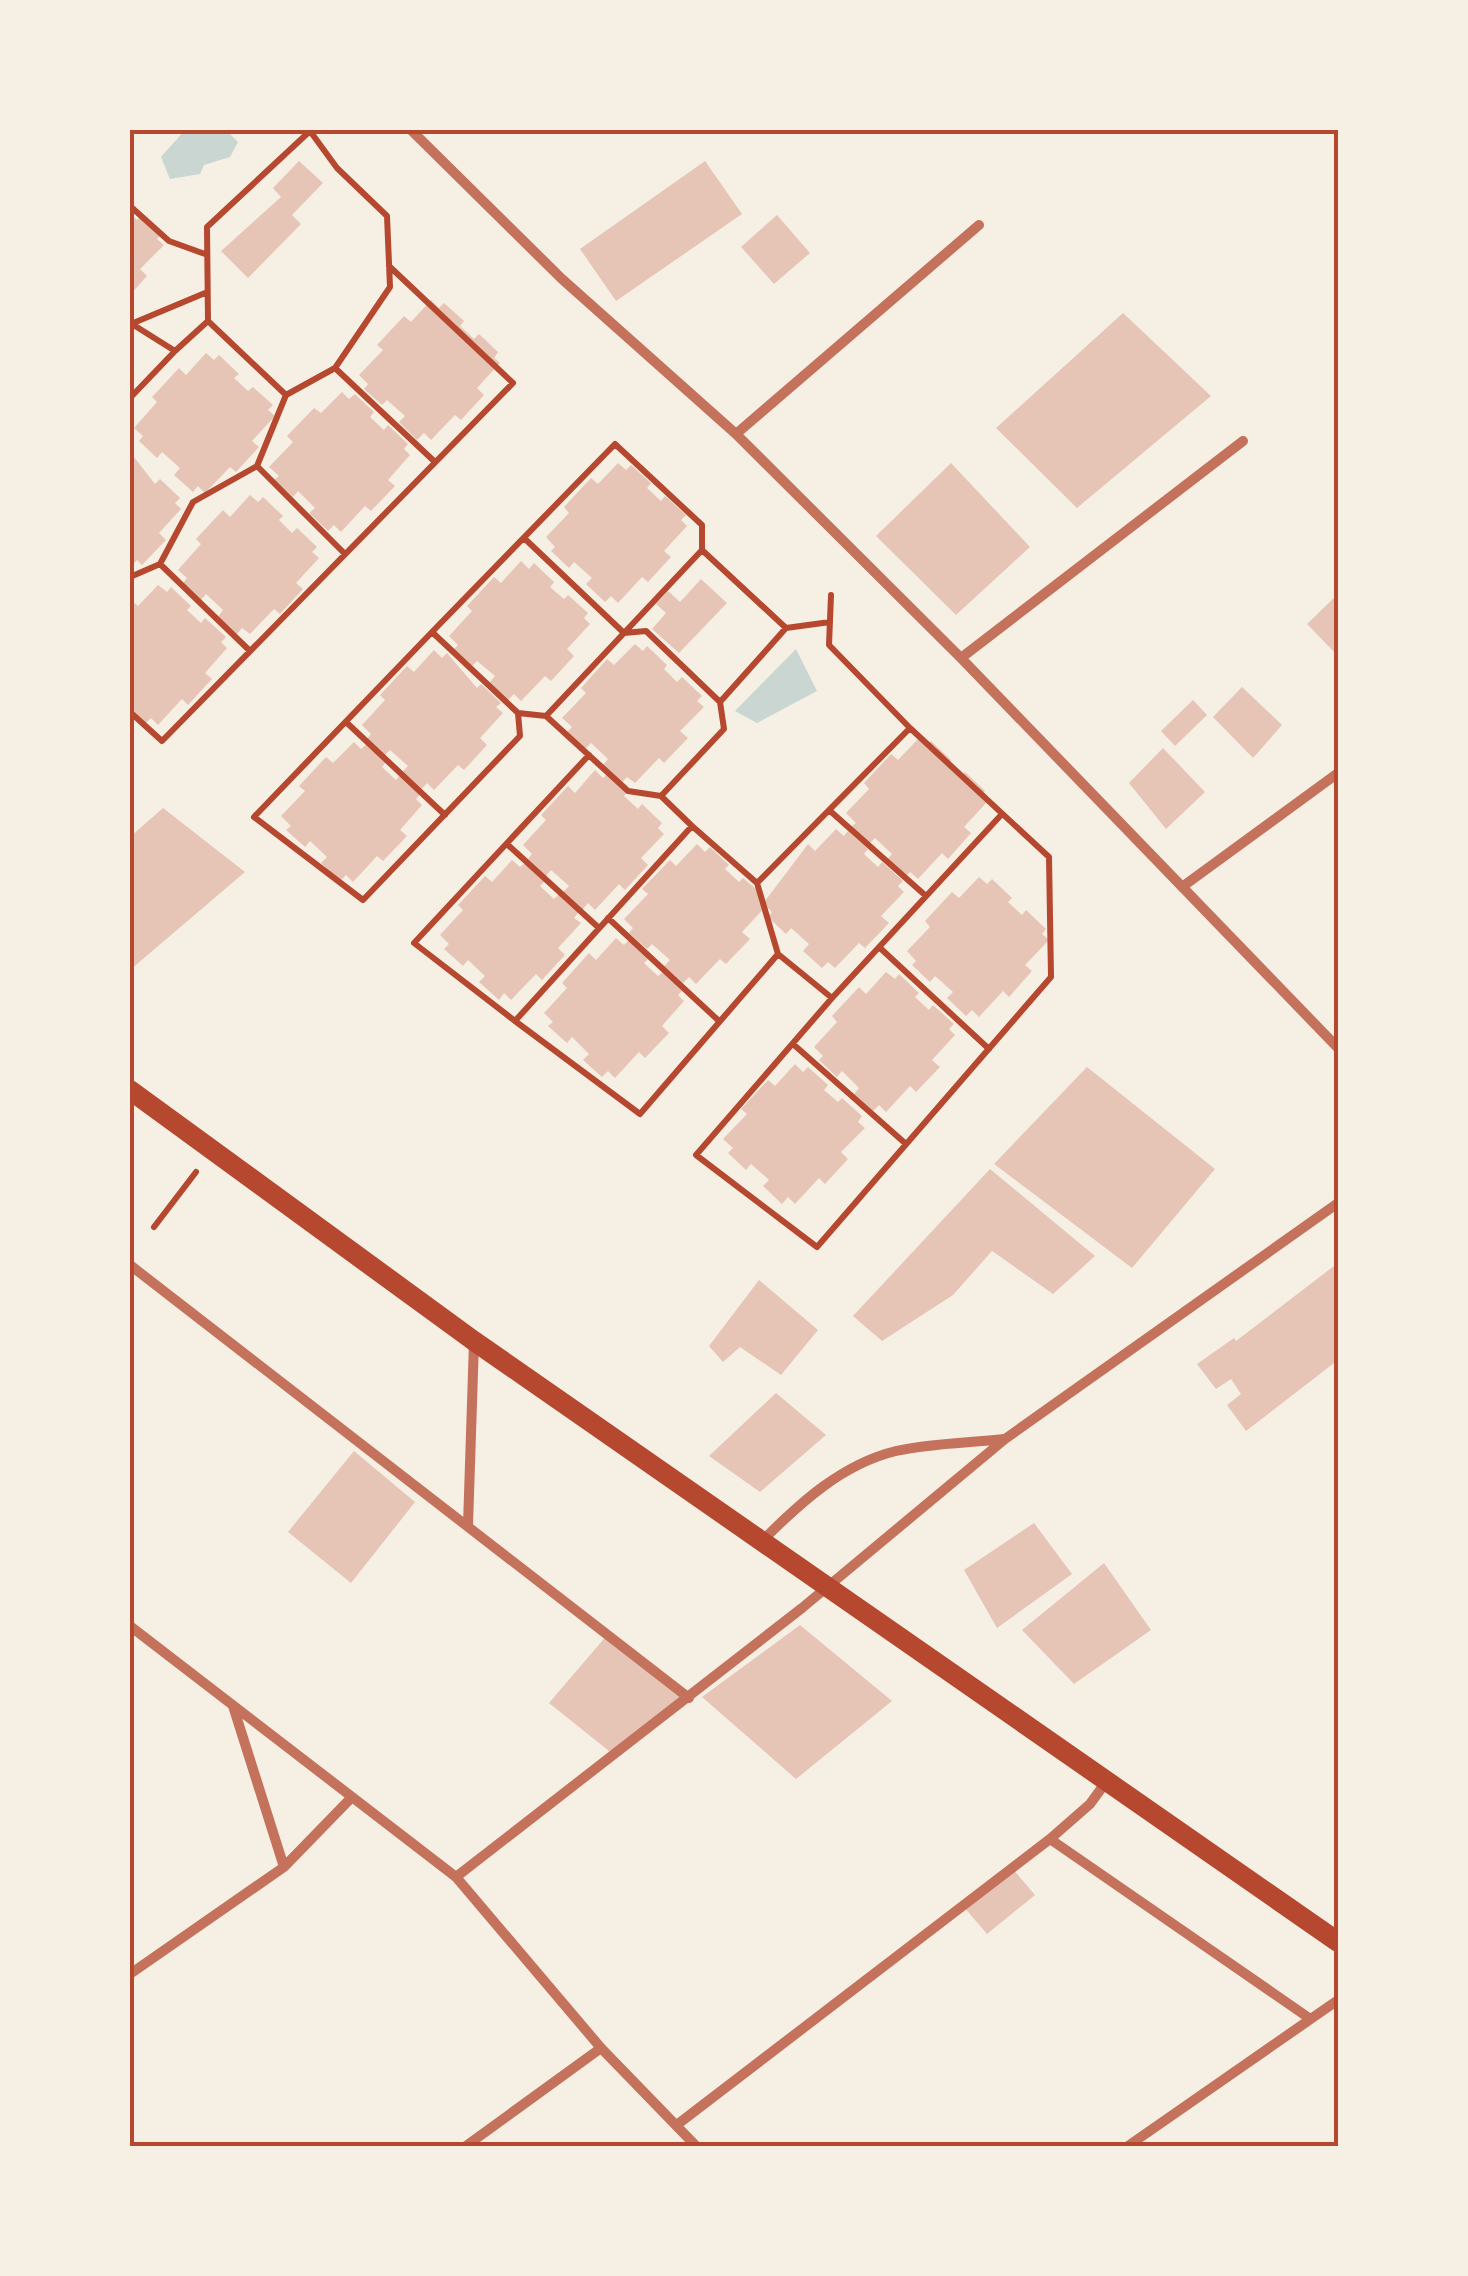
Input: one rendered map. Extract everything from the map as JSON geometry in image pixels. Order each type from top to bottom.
[{"type":"main road","points":[[130,1090],[474,1340],[1338,1942]]},
{"type":"street","points":[[411,130],[562,279],[736,434],[961,658],[1338,1048]]},
{"type":"street","points":[[736,434],[979,225]]},
{"type":"street","points":[[961,658],[1243,441]]},
{"type":"street","points":[[1182,887],[1338,773]]},
{"type":"street","points":[[456,1877],[689,1698],[1006,1439],[1338,1203]]},
{"type":"street","points":[[130,1265],[689,1698]]},
{"type":"street","points":[[468,1525],[474,1340]]},
{"type":"street","points":[[761,1542],[800,1503],[848,1471],[896,1451],[1006,1439]]},
{"type":"street","points":[[130,1626],[456,1877],[601,2048],[696,2146]]},
{"type":"street","points":[[232,1705],[284,1867]]},
{"type":"street","points":[[678,2124],[1050,1839],[1090,1804],[1106,1782]]},
{"type":"street","points":[[130,1974],[284,1867],[352,1798]]},
{"type":"street","points":[[1050,1839],[1310,2018]]},
{"type":"street","points":[[1128,2146],[1338,2000]]},
{"type":"street","points":[[466,2146],[601,2048]]},
{"type":"path","points":[[130,577],[160,564],[193,502],[256,466],[286,395],[334,368],[390,287],[387,216],[337,168],[310,130],[207,228],[208,321],[286,395]]},
{"type":"path","points":[[130,206],[168,241],[205,254]]},
{"type":"path","points":[[130,712],[162,741],[512,383],[389,266]]},
{"type":"path","points":[[131,324],[205,293]]},
{"type":"path","points":[[130,398],[208,321]]},
{"type":"path","points":[[131,324],[175,351]]},
{"type":"path","points":[[334,368],[435,462]]},
{"type":"path","points":[[518,713],[520,736],[363,900],[254,817],[615,444],[702,525],[702,550],[546,716]]},
{"type":"path","points":[[256,466],[345,554]]},
{"type":"path","points":[[524,538],[624,633],[646,631],[720,702],[724,730],[662,796]]},
{"type":"path","points":[[702,550],[786,628]]},
{"type":"path","points":[[160,564],[250,650]]},
{"type":"path","points":[[831,594],[829,645],[910,728],[1049,856],[1051,977],[816,1247],[696,1154],[832,998],[1002,814]]},
{"type":"path","points":[[720,702],[786,628],[830,622]]},
{"type":"path","points":[[432,632],[518,713],[546,716],[628,790],[662,796],[757,883],[778,954],[832,998]]},
{"type":"path","points":[[346,722],[446,814]]},
{"type":"path","points":[[757,883],[910,728]]},
{"type":"path","points":[[588,754],[414,943],[640,1114],[778,954]]},
{"type":"path","points":[[828,810],[926,896]]},
{"type":"path","points":[[515,1021],[692,826]]},
{"type":"path","points":[[508,845],[599,928]]},
{"type":"path","points":[[608,918],[719,1021]]},
{"type":"path","points":[[880,947],[989,1049]]},
{"type":"path","points":[[793,1044],[906,1144]]},
{"type":"path","points":[[154,1227],[212,1152]]},
{"type":"shaded area","points":[[185,130],[226,130],[238,142],[230,157],[204,165],[200,174],[170,179],[161,157]]},
{"type":"shaded area","points":[[796,649],[817,691],[757,723],[735,711]]},
{"type":"building","points":[[299,161],[323,183],[292,215],[301,224],[248,278],[221,251],[281,197],[273,188]]},
{"type":"building","points":[[705,161],[742,214],[616,301],[580,249]]},
{"type":"building","points":[[130,213],[137,220],[142,215],[162,234],[157,239],[164,245],[140,269],[147,276],[130,295]]},
{"type":"building","points":[[777,215],[810,253],[774,284],[741,247]]},
{"type":"building","points":[[431,300],[439,308],[444,303],[464,321],[460,326],[474,339],[479,334],[498,352],[494,358],[500,363],[477,388],[484,395],[461,420],[455,415],[431,440],[424,433],[417,440],[399,422],[405,416],[387,400],[382,405],[364,389],[368,384],[359,375],[383,350],[377,345],[404,316],[411,322]]},
{"type":"building","points":[[1123,313],[1211,396],[1077,508],[996,428]]},
{"type":"building","points":[[206,353],[214,360],[219,355],[239,374],[234,378],[248,391],[253,387],[273,405],[268,410],[275,416],[252,441],[259,447],[236,472],[230,467],[205,493],[198,486],[193,492],[174,475],[180,468],[162,452],[157,458],[139,441],[143,436],[134,428],[157,402],[152,397],[179,368],[186,375]]},
{"type":"building","points":[[342,392],[349,399],[355,394],[374,412],[370,417],[384,430],[388,425],[408,444],[404,449],[410,455],[388,480],[395,486],[371,511],[365,506],[341,532],[334,525],[328,531],[309,513],[315,508],[298,491],[293,497],[274,480],[279,476],[269,467],[293,442],[287,436],[314,408],[321,413]]},
{"type":"building","points":[[130,452],[155,484],[160,479],[180,498],[175,503],[181,509],[159,533],[166,540],[142,565],[137,560],[130,567]]},
{"type":"building","points":[[618,463],[626,470],[631,465],[651,483],[647,488],[661,501],[665,496],[686,515],[681,520],[687,526],[664,551],[671,557],[648,582],[642,577],[618,603],[611,596],[605,602],[586,584],[592,578],[574,562],[569,568],[551,551],[555,547],[546,537],[569,513],[564,507],[591,478],[598,484]]},
{"type":"building","points":[[951,463],[1030,547],[956,615],[876,536]]},
{"type":"building","points":[[250,495],[258,502],[263,497],[283,516],[279,520],[292,533],[297,528],[317,547],[312,552],[319,558],[296,583],[303,589],[280,614],[274,609],[250,634],[242,628],[237,634],[218,617],[223,610],[206,594],[201,600],[183,583],[187,578],[178,570],[201,544],[196,539],[223,510],[230,517]]},
{"type":"building","points":[[521,561],[529,569],[534,563],[554,582],[550,587],[564,599],[568,595],[588,613],[584,618],[590,624],[567,649],[574,656],[551,681],[545,676],[521,701],[514,694],[507,701],[489,683],[495,676],[477,661],[472,666],[454,649],[458,645],[449,636],[472,611],[467,606],[494,577],[501,583]]},
{"type":"building","points":[[701,579],[727,603],[679,653],[652,629],[666,613],[656,604],[668,591],[680,602]]},
{"type":"building","points":[[158,585],[167,592],[171,587],[191,606],[187,610],[201,623],[205,618],[226,637],[221,642],[227,648],[205,673],[212,679],[188,705],[182,699],[158,725],[151,718],[145,724],[130,710],[130,599],[138,606]]},
{"type":"building","points":[[1338,594],[1338,656],[1307,624]]},
{"type":"building","points":[[635,644],[643,651],[647,646],[667,665],[664,669],[677,682],[682,677],[702,696],[697,701],[704,707],[680,731],[688,738],[664,763],[659,758],[635,783],[627,777],[621,783],[602,766],[608,759],[591,743],[585,749],[567,732],[572,727],[562,718],[586,693],[581,688],[607,659],[614,665]]},
{"type":"building","points":[[434,650],[442,658],[447,653],[477,688],[481,684],[501,703],[496,707],[503,713],[480,738],[487,745],[464,770],[458,765],[434,790],[427,783],[421,790],[402,772],[408,766],[390,750],[385,755],[367,739],[371,734],[362,725],[385,700],[380,695],[407,666],[414,672]]},
{"type":"building","points":[[1242,687],[1282,725],[1253,758],[1213,717]]},
{"type":"building","points":[[1193,700],[1207,715],[1175,746],[1161,731]]},
{"type":"building","points":[[918,739],[926,746],[931,741],[951,760],[947,765],[961,778],[965,772],[985,791],[980,796],[987,802],[964,827],[971,833],[948,859],[942,853],[918,879],[910,872],[905,878],[886,861],[892,854],[875,838],[869,844],[851,827],[856,823],[846,813],[869,789],[864,783],[891,754],[898,760]]},
{"type":"building","points":[[354,742],[361,749],[367,744],[386,762],[382,767],[396,780],[400,775],[420,794],[416,799],[422,805],[400,830],[407,836],[383,861],[377,856],[353,882],[346,875],[340,881],[321,863],[327,857],[310,841],[305,847],[286,830],[291,826],[281,816],[305,791],[299,786],[326,757],[333,763]]},
{"type":"building","points":[[1163,748],[1205,792],[1166,829],[1129,783]]},
{"type":"building","points":[[595,770],[603,778],[608,773],[628,791],[624,796],[638,809],[642,804],[662,823],[658,828],[664,834],[641,858],[648,865],[625,890],[619,884],[595,910],[588,903],[582,910],[563,892],[569,886],[551,870],[546,876],[528,859],[532,854],[523,845],[546,820],[541,815],[568,786],[575,793]]},
{"type":"building","points":[[163,808],[245,872],[130,970],[130,837]]},
{"type":"building","points":[[836,829],[844,836],[848,831],[868,849],[864,854],[878,867],[882,862],[903,881],[898,886],[904,892],[881,916],[889,923],[865,948],[859,943],[835,968],[828,962],[822,968],[803,951],[809,944],[791,928],[786,934],[768,917],[772,912],[766,906],[742,932],[750,939],[726,964],[720,959],[696,984],[689,977],[683,983],[664,966],[670,960],[652,944],[647,949],[629,933],[633,928],[624,919],[648,894],[642,889],[670,860],[676,866],[697,844],[705,852],[710,847],[729,865],[725,869],[739,882],[743,878],[764,896],[759,902],[762,905],[808,844],[815,851]]},
{"type":"building","points":[[512,860],[520,867],[525,863],[545,881],[540,886],[554,899],[559,894],[579,912],[574,918],[581,923],[558,948],[565,955],[542,980],[536,974],[511,1000],[504,993],[499,1000],[479,982],[485,976],[468,960],[463,966],[444,949],[449,944],[440,935],[463,910],[458,905],[485,876],[492,882]]},
{"type":"building","points":[[979,877],[987,884],[992,879],[1012,898],[1008,902],[1022,915],[1026,910],[1046,929],[1042,934],[1049,940],[1025,965],[1032,971],[1009,997],[1003,991],[979,1017],[972,1010],[966,1016],[947,998],[953,992],[935,976],[930,982],[912,965],[916,961],[907,951],[930,927],[925,921],[952,892],[959,898]]},
{"type":"building","points":[[616,938],[624,945],[629,940],[658,976],[663,972],[683,990],[678,995],[684,1001],[662,1026],[669,1033],[645,1058],[639,1052],[615,1078],[608,1071],[602,1077],[583,1060],[589,1054],[572,1037],[567,1043],[548,1026],[553,1022],[544,1013],[567,988],[562,983],[589,953],[596,960]]},
{"type":"building","points":[[886,972],[895,979],[899,974],[919,993],[915,997],[929,1010],[933,1005],[954,1024],[949,1029],[955,1035],[932,1060],[940,1067],[916,1092],[910,1086],[886,1112],[879,1105],[873,1111],[854,1094],[859,1088],[842,1071],[837,1077],[819,1060],[823,1056],[814,1047],[837,1022],[832,1016],[859,987],[866,994]]},
{"type":"building","points":[[795,1064],[803,1072],[808,1067],[828,1085],[824,1090],[838,1102],[842,1098],[862,1116],[858,1122],[865,1128],[841,1152],[848,1159],[825,1184],[819,1178],[795,1204],[788,1197],[782,1204],[763,1186],[769,1180],[751,1164],[746,1170],[728,1153],[733,1148],[723,1139],[747,1114],[741,1109],[768,1080],[775,1086]]},
{"type":"building","points":[[1087,1067],[1215,1169],[1132,1268],[994,1164]]},
{"type":"building","points":[[990,1169],[1095,1256],[1053,1294],[992,1251],[953,1295],[882,1341],[853,1316]]},
{"type":"building","points":[[1334,1266],[1338,1273],[1338,1360],[1246,1431],[1227,1405],[1241,1394],[1231,1379],[1216,1389],[1197,1364],[1234,1338],[1236,1341]]},
{"type":"building","points":[[759,1280],[818,1330],[781,1375],[740,1347],[723,1362],[709,1346]]},
{"type":"building","points":[[776,1393],[826,1435],[760,1492],[709,1456]]},
{"type":"building","points":[[354,1451],[415,1502],[351,1583],[288,1532]]},
{"type":"building","points":[[1034,1523],[1072,1574],[997,1628],[964,1570]]},
{"type":"building","points":[[1104,1563],[1151,1630],[1074,1684],[1022,1630]]},
{"type":"building","points":[[800,1625],[892,1701],[796,1779],[702,1697]]},
{"type":"building","points":[[608,1634],[689,1698],[614,1755],[549,1703]]},
{"type":"building","points":[[1012,1868],[1035,1895],[987,1934],[963,1906]]}]
